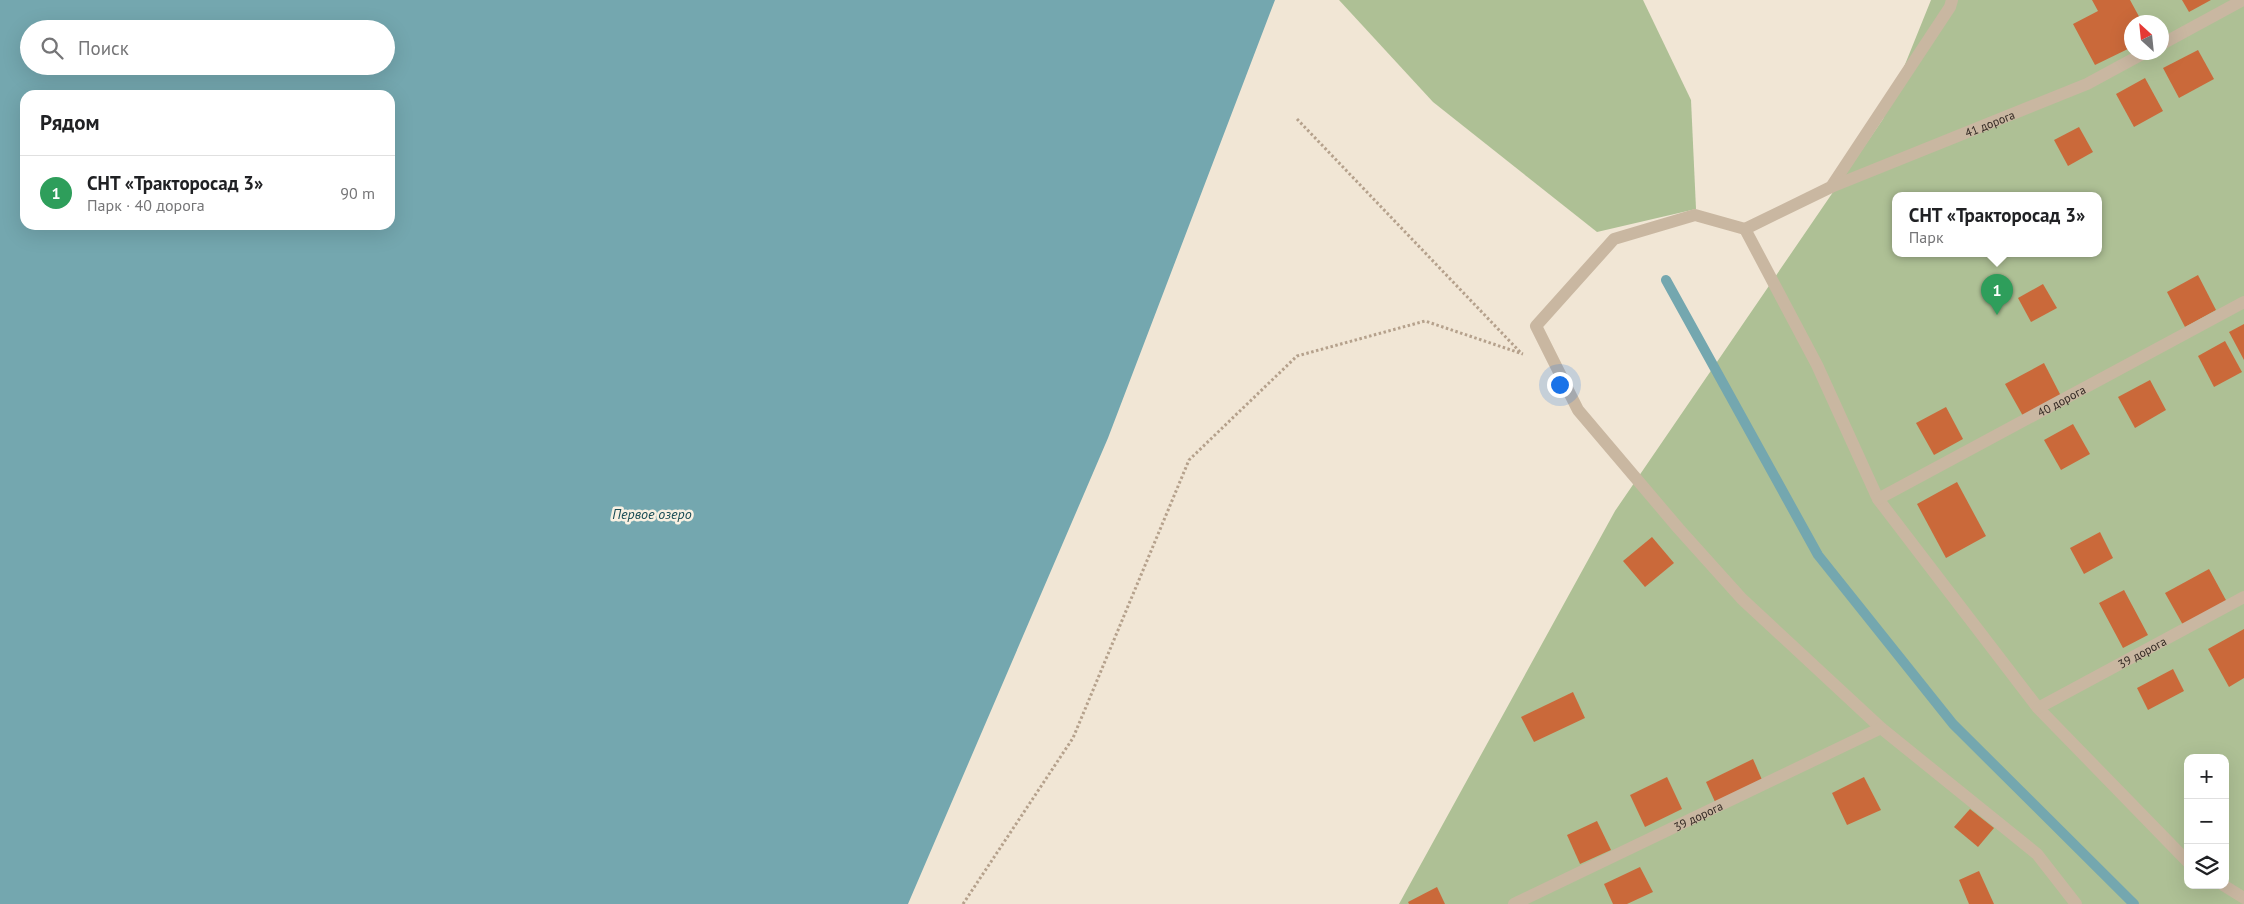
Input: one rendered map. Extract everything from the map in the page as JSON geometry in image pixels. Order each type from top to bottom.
[{"type":"street","points":[[1831,187],[1950,7],[1952,0]]},
{"type":"street","points":[[2169,40],[2243,0]]},
{"type":"street","name":"41 дорога","points":[[1745,229],[1831,187],[2087,84],[2131,60]]},
{"type":"street","points":[[2076,904],[2037,854],[1881,728],[1742,600],[1578,410],[1536,326],[1614,239],[1695,215],[1745,229],[1817,365],[1878,499],[2038,708],[2184,858]]},
{"type":"street","name":"40 дорога","points":[[1878,499],[2244,302]]},
{"type":"street","name":"39 дорога","points":[[2038,708],[2244,598]]},
{"type":"street","name":"39 дорога","points":[[1514,904],[1881,728]]},
{"type":"street","points":[[2229,889],[2244,898]]},
{"type":"path","points":[[1297,120],[1522,355]]},
{"type":"path","points":[[963,904],[1073,738],[1190,460],[1297,356],[1425,321],[1522,355]]},
{"type":"path","points":[[1522,355],[1536,326]]},
{"type":"green space","points":[[1339,0],[1643,0],[1691,100],[1696,209],[1597,232],[1433,102]]},
{"type":"green space","points":[[1931,0],[2244,0],[2244,904],[1399,904],[1615,511],[1883,119]]},
{"type":"water","name":"Первое озеро","points":[[0,0],[1275,0],[1108,438],[908,904],[0,904]]},
{"type":"building","points":[[2092,0],[2130,0],[2138,15],[2124,15],[2124,51],[2095,65],[2073,24],[2098,11]]},
{"type":"building","points":[[2182,0],[2211,0],[2189,12]]},
{"type":"building","points":[[2198,50],[2214,79],[2179,98],[2163,68]]},
{"type":"building","points":[[2145,78],[2163,111],[2134,127],[2116,94]]},
{"type":"building","points":[[2079,127],[2093,152],[2068,166],[2054,140]]},
{"type":"building","points":[[2198,275],[2216,310],[2185,327],[2167,292]]},
{"type":"building","points":[[2043,284],[2057,308],[2031,322],[2018,298]]},
{"type":"building","points":[[2244,324],[2244,360],[2229,332]]},
{"type":"building","points":[[2225,341],[2242,372],[2214,387],[2198,356]]},
{"type":"building","points":[[2044,363],[2061,396],[2023,416],[2005,384]]},
{"type":"building","points":[[2150,380],[2166,410],[2135,428],[2118,397]]},
{"type":"building","points":[[1946,407],[1963,439],[1934,455],[1916,423]]},
{"type":"building","points":[[2073,424],[2090,454],[2061,470],[2044,440]]},
{"type":"building","points":[[1957,482],[1986,536],[1946,558],[1917,504]]},
{"type":"building","points":[[2100,532],[2113,558],[2084,574],[2070,548]]},
{"type":"building","points":[[1652,537],[1674,563],[1645,587],[1623,561]]},
{"type":"building","points":[[2209,569],[2227,602],[2183,625],[2165,593]]},
{"type":"building","points":[[2124,590],[2148,635],[2123,648],[2099,603]]},
{"type":"building","points":[[2244,629],[2244,678],[2229,687],[2208,649]]},
{"type":"building","points":[[2173,669],[2184,691],[2148,710],[2137,688]]},
{"type":"building","points":[[1573,692],[1585,718],[1534,742],[1521,717]]},
{"type":"building","points":[[1753,759],[1763,782],[1716,804],[1706,782]]},
{"type":"building","points":[[1667,777],[1682,809],[1645,827],[1630,795]]},
{"type":"building","points":[[1864,777],[1881,810],[1847,825],[1832,793]]},
{"type":"building","points":[[1970,809],[1994,828],[1978,847],[1954,827]]},
{"type":"building","points":[[1597,821],[1611,850],[1580,864],[1567,835]]},
{"type":"building","points":[[1640,867],[1653,892],[1627,904],[1613,904],[1604,884]]},
{"type":"building","points":[[1979,871],[1994,904],[1969,904],[1959,880]]},
{"type":"building","points":[[1437,887],[1445,904],[1409,904],[1408,902]]},
{"type":"waterway","points":[[1666,280],[1818,555],[1953,724],[2134,904]]},
{"type":"place","name":"СНТ «Тракторосад 3»","points":[[1997,315]]}]
